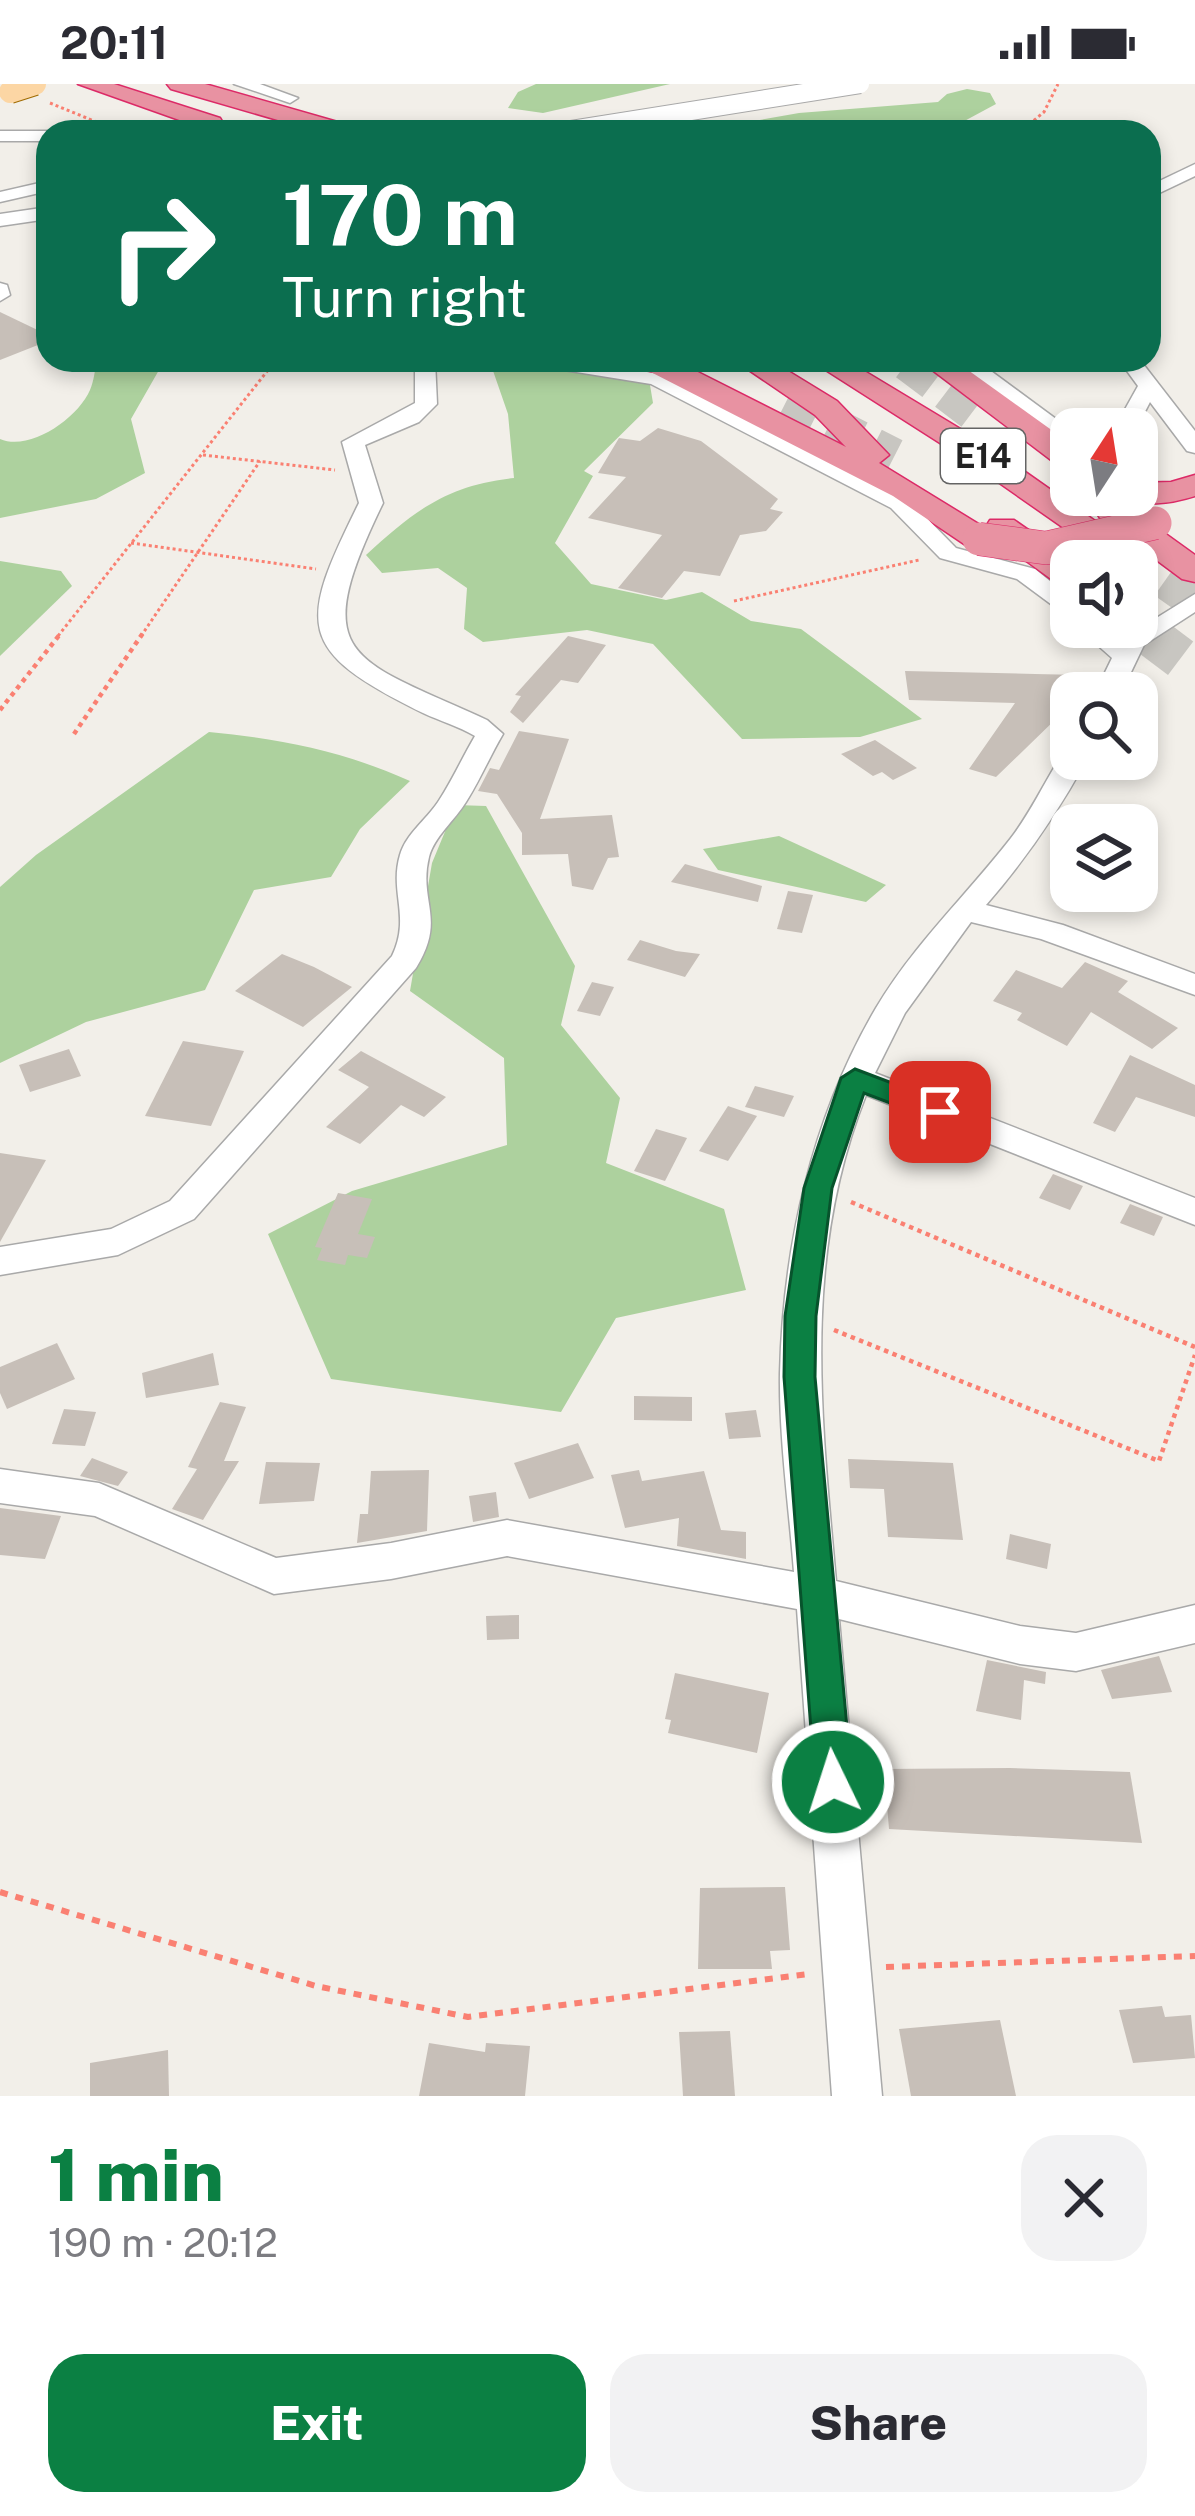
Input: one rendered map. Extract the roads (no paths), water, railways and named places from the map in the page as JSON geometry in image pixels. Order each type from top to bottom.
[{"type":"highway","points":[[179,84],[304,120]]},
{"type":"highway","points":[[141,87],[242,120]]},
{"type":"highway","points":[[141,87],[260,120]]},
{"type":"highway","points":[[41,89],[132,120]]},
{"type":"highway","points":[[41,89],[184,120]]},
{"type":"highway","points":[[674,372],[905,489]]},
{"type":"highway","points":[[744,372],[787,400]]},
{"type":"highway","points":[[749,372],[826,408],[963,546],[1064,548],[1130,516]]},
{"type":"highway","name":"E14","points":[[807,372],[946,458],[1064,540]]},
{"type":"highway","name":"E14","points":[[845,372],[976,452],[1100,540]]},
{"type":"highway","points":[[901,372],[1024,422]]},
{"type":"highway","points":[[951,372],[1050,442]]},
{"type":"highway","points":[[976,418],[1050,469]]},
{"type":"highway","points":[[895,454],[1050,561]]},
{"type":"highway","points":[[1158,501],[1195,485]]},
{"type":"highway","points":[[1158,508],[1195,510]]},
{"type":"highway","points":[[1105,516],[1125,540]]},
{"type":"street","points":[[242,84],[290,98]]},
{"type":"street","points":[[634,120],[860,84]]},
{"type":"street","points":[[0,136],[36,136]]},
{"type":"street","points":[[1161,187],[1195,170]]},
{"type":"street","points":[[0,197],[36,189]]},
{"type":"street","points":[[0,220],[36,215]]},
{"type":"street","points":[[0,1261],[118,1241],[182,1210],[405,961],[416,941],[422,921],[414,886],[416,852],[444,814],[489,734],[479,724],[442,712],[343,655],[329,624],[339,572],[371,503],[353,442],[372,430],[416,418],[426,404],[422,372]]},
{"type":"street","points":[[614,372],[657,379],[899,503],[963,546],[1026,574],[1050,594]]},
{"type":"street","points":[[979,372],[1050,424]]},
{"type":"street","points":[[1138,372],[1195,446]]},
{"type":"street","points":[[1136,408],[1148,386]]},
{"type":"street","points":[[1115,648],[1126,657]]},
{"type":"street","points":[[1118,672],[1130,648]]},
{"type":"street","points":[[856,2096],[799,1377],[801,1316],[818,1188],[855,1078],[889,1012],[962,911],[1016,852],[1059,780]]},
{"type":"street","points":[[962,911],[1012,916],[1066,934],[1121,962],[1195,985]]},
{"type":"street","points":[[855,1078],[1195,1212]]},
{"type":"street","points":[[0,1486],[99,1500],[274,1576],[391,1561],[508,1538],[818,1595],[1020,1645],[1076,1652],[1195,1624]]},
{"type":"tunnel","points":[[917,372],[976,417]]},
{"type":"tunnel","points":[[787,400],[895,455]]},
{"type":"tunnel","points":[[1164,582],[1195,604]]},
{"type":"tunnel","points":[[1158,641],[1195,669]]}]
